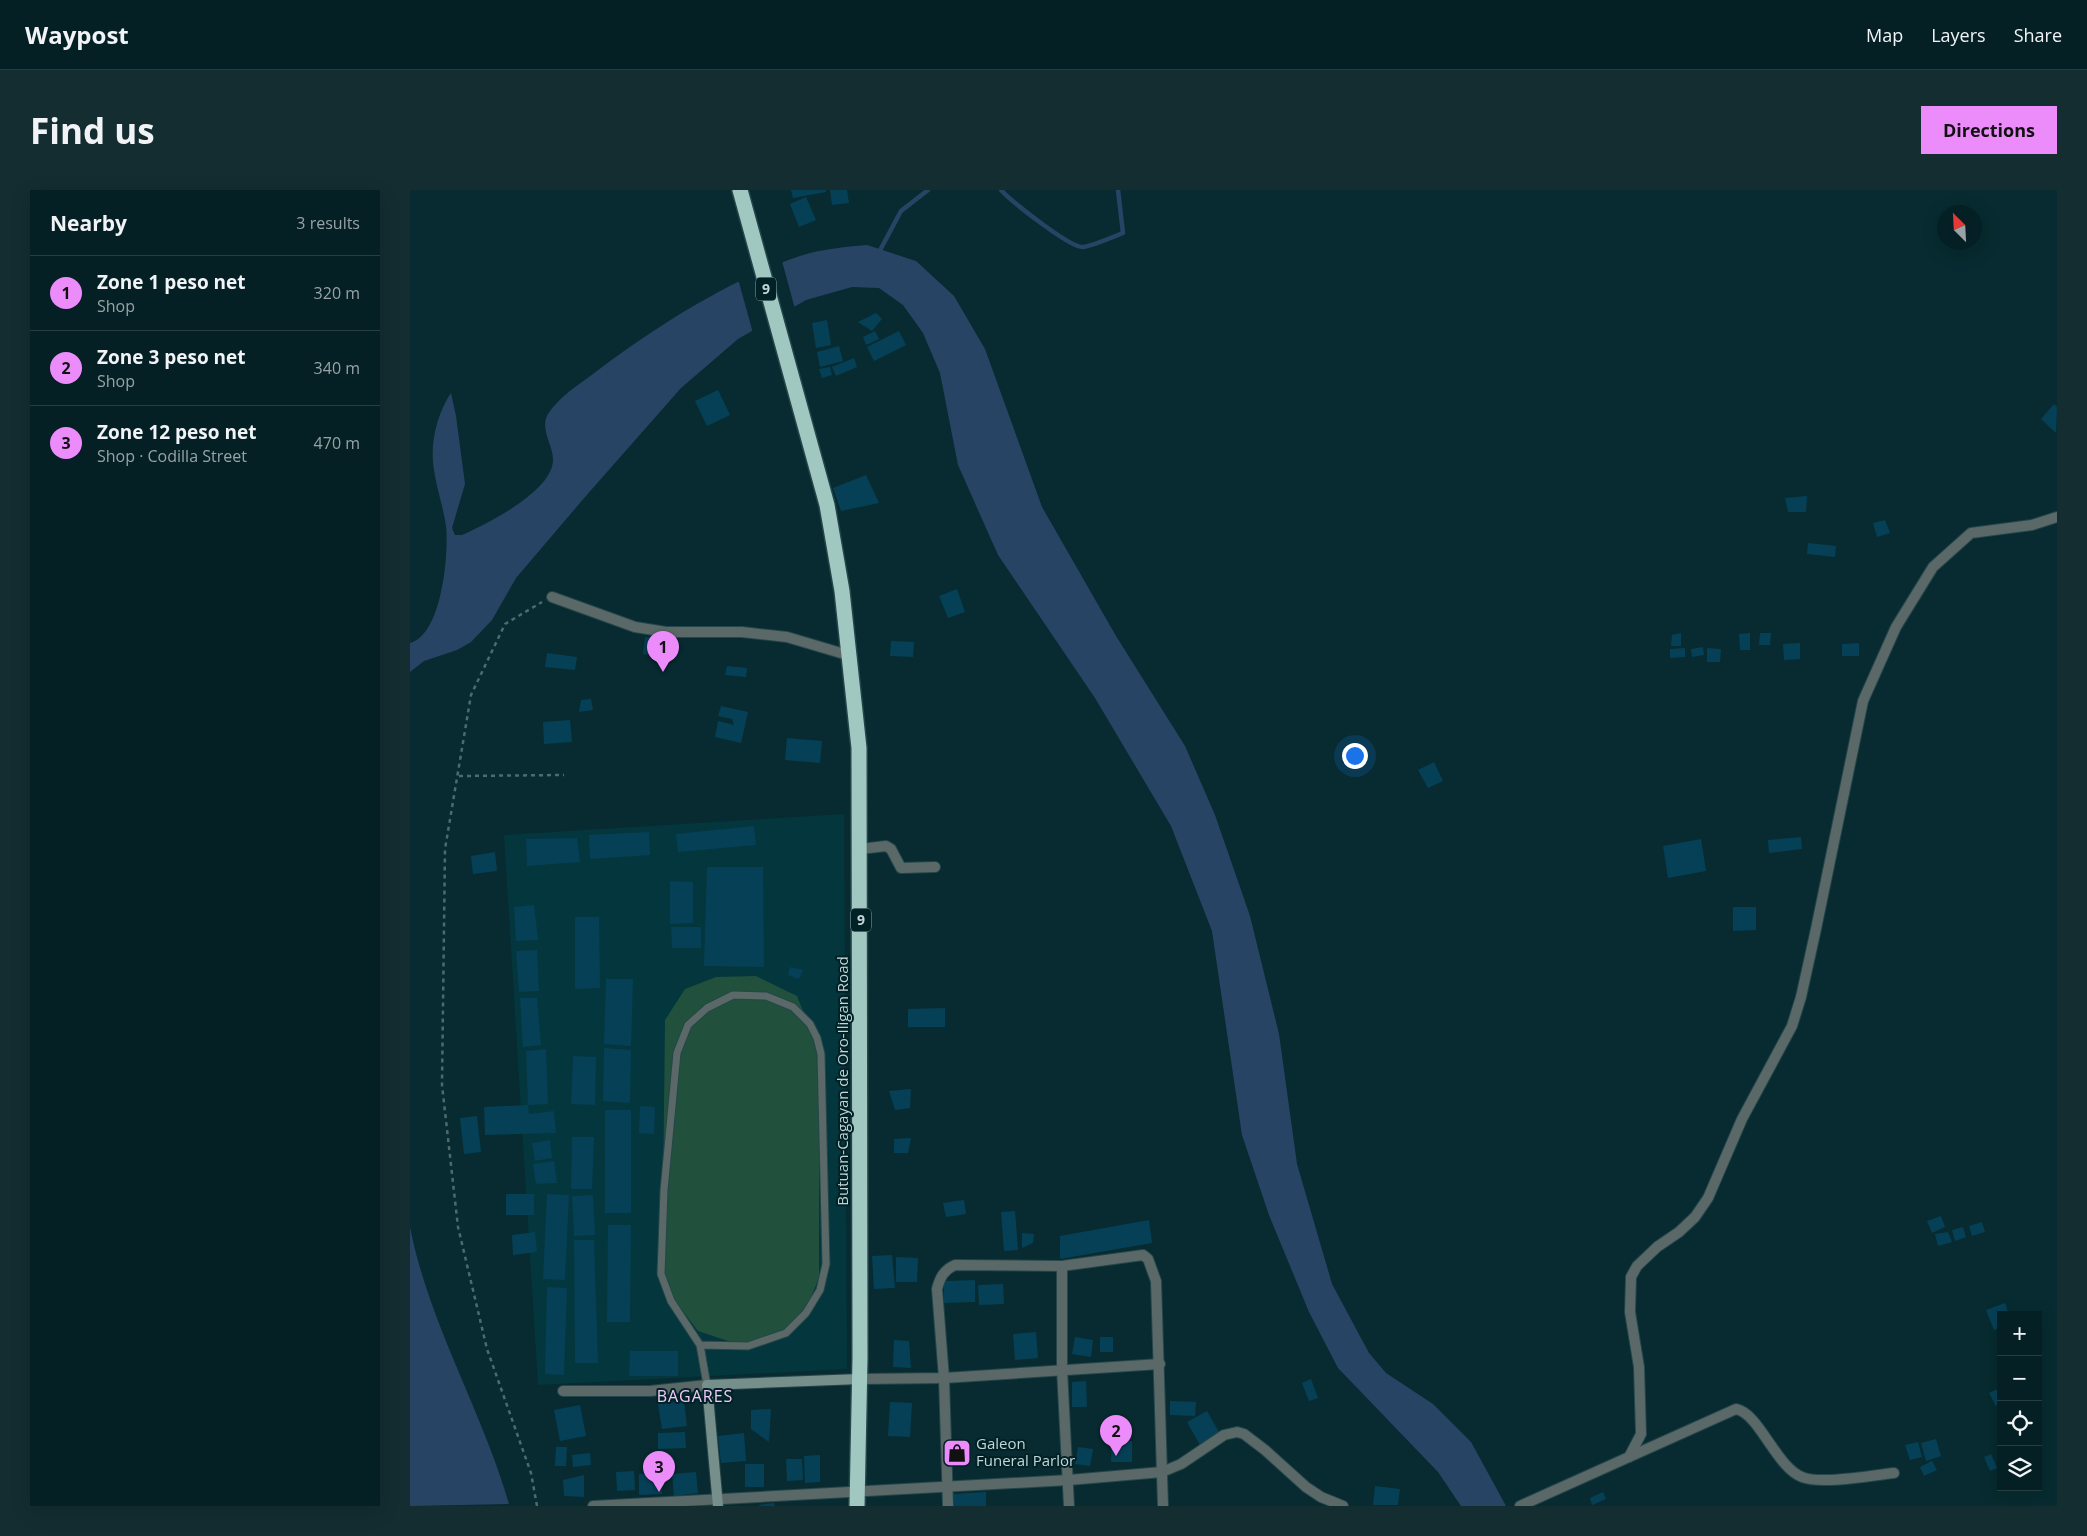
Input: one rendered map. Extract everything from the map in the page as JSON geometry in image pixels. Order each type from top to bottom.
[{"type":"highway","name":"Butuan-Cagayan de Oro-Iligan Road","points":[[740,190],[780,343],[827,505],[851,656],[859,748],[860,849],[860,1379],[857,1506]]},
{"type":"street","points":[[1629,1457],[1641,1434],[1639,1368],[1630,1312],[1631,1277],[1637,1266],[1657,1247],[1679,1232],[1694,1217],[1708,1198],[1742,1120],[1792,1026],[1801,998],[1858,723],[1879,662],[1896,627],[1933,567],[1954,546],[1971,533],[2032,525],[2057,517]]},
{"type":"street","points":[[552,597],[635,627],[666,632],[742,632],[787,636],[851,656]]},
{"type":"street","points":[[860,849],[886,846],[890,849],[901,868],[935,867]]},
{"type":"street","points":[[948,1506],[944,1378],[937,1289],[939,1278],[947,1269],[956,1265],[1062,1266],[1143,1256],[1148,1258],[1156,1281],[1163,1506]]},
{"type":"street","points":[[1062,1266],[1062,1370],[1069,1506]]},
{"type":"street","points":[[563,1392],[650,1391],[707,1385],[944,1378],[1160,1364]]},
{"type":"street","points":[[707,1385],[718,1502]]},
{"type":"street","points":[[1520,1506],[1736,1409],[1744,1413],[1760,1429],[1794,1474],[1818,1480],[1894,1473]]},
{"type":"street","points":[[593,1506],[718,1502],[858,1490],[1069,1480],[1162,1472],[1181,1464],[1224,1435],[1237,1432],[1244,1434],[1258,1445],[1306,1487],[1321,1497],[1343,1506]]},
{"type":"lane","points":[[700,1344],[748,1346],[786,1333],[806,1313],[820,1290],[826,1264],[819,1046],[810,1024],[801,1014],[793,1007],[766,996],[733,995],[706,1008],[688,1025],[677,1053],[664,1190],[661,1274],[671,1301],[700,1344],[707,1385]]},
{"type":"path","points":[[537,1506],[531,1473],[487,1350],[458,1227],[442,1085],[445,849],[459,776],[471,695],[504,624],[552,597]]},
{"type":"path","points":[[459,776],[564,775]]},
{"type":"shaded area","points":[[867,245],[916,261],[954,296],[985,349],[1042,507],[1116,636],[1185,746],[1215,815],[1250,916],[1279,1034],[1297,1164],[1332,1284],[1369,1353],[1386,1373],[1433,1404],[1471,1442],[1506,1506],[1461,1506],[1438,1472],[1338,1368],[1309,1312],[1269,1215],[1242,1135],[1212,931],[1171,826],[1095,698],[998,555],[958,465],[940,373],[923,333],[903,305],[879,288],[852,287],[806,300],[738,339],[681,388],[516,578],[492,620],[471,642],[457,650],[424,661],[410,672],[410,643],[421,637],[430,625],[441,592],[444,573],[447,539],[446,526],[435,478],[433,444],[439,417],[451,393],[465,484],[452,528],[455,535],[462,535],[516,506],[541,484],[550,473],[553,461],[545,426],[548,414],[569,392],[616,357],[692,307],[746,278],[800,256],[833,249]]},
{"type":"shaded area","points":[[844,814],[847,1369],[538,1385],[504,835]]},
{"type":"shaded area","points":[[410,1227],[430,1298],[485,1435],[509,1504],[410,1506]]},
{"type":"green space","points":[[756,976],[797,996],[819,1051],[819,1278],[799,1326],[740,1345],[698,1331],[662,1284],[665,1020],[685,989],[716,977]]},
{"type":"pier","points":[[782,261],[795,309],[753,333],[738,279]]},
{"type":"building","points":[[791,190],[826,190],[826,192],[793,198]]},
{"type":"building","points":[[830,190],[847,190],[849,203],[832,205]]},
{"type":"building","points":[[806,197],[816,220],[799,227],[790,204]]},
{"type":"building","points":[[876,313],[882,319],[872,331],[858,322]]},
{"type":"building","points":[[827,320],[831,345],[816,348],[812,323]]},
{"type":"building","points":[[875,331],[879,339],[866,345],[863,337]]},
{"type":"building","points":[[899,331],[906,345],[874,361],[867,347]]},
{"type":"building","points":[[839,346],[843,361],[820,367],[817,352]]},
{"type":"building","points":[[854,358],[857,367],[836,376],[832,367]]},
{"type":"building","points":[[830,367],[832,375],[822,378],[819,369]]},
{"type":"building","points":[[718,390],[730,415],[707,426],[695,401]]},
{"type":"building","points":[[2054,404],[2057,407],[2056,433],[2041,419]]},
{"type":"building","points":[[866,475],[879,503],[841,511],[833,488]]},
{"type":"building","points":[[1807,496],[1806,512],[1788,512],[1785,498]]},
{"type":"building","points":[[1885,520],[1890,533],[1877,537],[1873,523]]},
{"type":"building","points":[[1808,543],[1836,546],[1835,557],[1807,554]]},
{"type":"building","points":[[957,589],[965,612],[948,618],[939,596]]},
{"type":"building","points":[[1681,633],[1681,646],[1671,646],[1672,635]]},
{"type":"building","points":[[1750,633],[1750,650],[1740,650],[1739,634]]},
{"type":"building","points":[[1760,633],[1771,633],[1770,645],[1759,645]]},
{"type":"building","points":[[645,637],[670,639],[668,656],[643,654]]},
{"type":"building","points":[[891,641],[914,642],[913,657],[890,656]]},
{"type":"building","points":[[1800,643],[1800,659],[1784,660],[1783,644]]},
{"type":"building","points":[[1859,643],[1859,656],[1842,656],[1842,644]]},
{"type":"building","points":[[1703,647],[1704,655],[1692,657],[1691,649]]},
{"type":"building","points":[[1685,648],[1685,657],[1670,658],[1670,649]]},
{"type":"building","points":[[1707,648],[1721,649],[1720,662],[1707,662]]},
{"type":"building","points":[[547,653],[577,657],[575,670],[545,667]]},
{"type":"building","points":[[727,666],[747,668],[746,677],[725,675]]},
{"type":"building","points":[[591,699],[593,710],[579,712],[581,700]]},
{"type":"building","points":[[721,706],[748,712],[741,743],[715,737],[718,721],[734,725],[732,719],[718,716]]},
{"type":"building","points":[[570,720],[572,742],[544,744],[543,722]]},
{"type":"building","points":[[787,738],[822,741],[820,763],[785,760]]},
{"type":"building","points":[[1434,762],[1443,781],[1428,788],[1418,770]]},
{"type":"building","points":[[754,826],[756,845],[678,852],[676,834]]},
{"type":"building","points":[[649,832],[650,855],[590,859],[589,835]]},
{"type":"building","points":[[1801,837],[1802,849],[1769,853],[1768,840]]},
{"type":"building","points":[[577,838],[580,862],[527,866],[526,839]]},
{"type":"building","points":[[1701,839],[1706,871],[1668,878],[1663,846]]},
{"type":"building","points":[[495,852],[497,871],[473,874],[471,856]]},
{"type":"building","points":[[707,867],[763,867],[764,967],[704,966]]},
{"type":"building","points":[[670,881],[693,882],[693,923],[670,924]]},
{"type":"building","points":[[534,905],[538,940],[516,941],[514,907]]},
{"type":"building","points":[[1733,907],[1756,907],[1756,930],[1733,931]]},
{"type":"building","points":[[575,917],[599,917],[600,988],[575,989]]},
{"type":"building","points":[[671,927],[701,927],[701,948],[672,948]]},
{"type":"building","points":[[537,950],[539,991],[519,992],[516,951]]},
{"type":"building","points":[[790,967],[803,970],[799,979],[788,975]]},
{"type":"building","points":[[606,979],[633,979],[631,1046],[604,1044]]},
{"type":"building","points":[[520,998],[537,998],[541,1045],[523,1047]]},
{"type":"building","points":[[945,1008],[945,1027],[908,1027],[908,1009]]},
{"type":"building","points":[[604,1048],[631,1050],[630,1103],[603,1101]]},
{"type":"building","points":[[546,1049],[548,1104],[528,1105],[526,1051]]},
{"type":"building","points":[[573,1056],[596,1057],[595,1105],[571,1104]]},
{"type":"building","points":[[911,1089],[910,1108],[895,1110],[889,1091]]},
{"type":"building","points":[[528,1105],[529,1114],[554,1111],[556,1133],[485,1135],[484,1107]]},
{"type":"building","points":[[640,1106],[655,1107],[654,1134],[639,1133]]},
{"type":"building","points":[[605,1110],[631,1110],[631,1213],[605,1213]]},
{"type":"building","points":[[477,1116],[481,1152],[464,1154],[460,1118]]},
{"type":"building","points":[[572,1137],[594,1137],[592,1189],[571,1189]]},
{"type":"building","points":[[911,1138],[908,1153],[894,1153],[894,1139]]},
{"type":"building","points":[[550,1140],[552,1158],[535,1161],[532,1143]]},
{"type":"building","points":[[554,1161],[557,1183],[536,1184],[533,1164]]},
{"type":"building","points":[[506,1194],[534,1194],[534,1215],[506,1215]]},
{"type":"building","points":[[547,1194],[569,1195],[565,1280],[543,1279]]},
{"type":"building","points":[[593,1195],[595,1235],[574,1236],[572,1196]]},
{"type":"building","points":[[964,1200],[966,1214],[946,1217],[943,1203]]},
{"type":"building","points":[[1015,1211],[1018,1250],[1004,1251],[1001,1212]]},
{"type":"building","points":[[1941,1216],[1945,1227],[1932,1233],[1927,1221]]},
{"type":"building","points":[[1149,1220],[1152,1243],[1060,1259],[1060,1236]]},
{"type":"building","points":[[1982,1222],[1985,1232],[1972,1236],[1969,1226]]},
{"type":"building","points":[[608,1225],[631,1225],[630,1322],[607,1322]]},
{"type":"building","points":[[1963,1227],[1966,1237],[1955,1241],[1952,1230]]},
{"type":"building","points":[[535,1232],[537,1252],[513,1255],[512,1235]]},
{"type":"building","points":[[1948,1232],[1952,1242],[1938,1246],[1935,1234]]},
{"type":"building","points":[[1022,1233],[1034,1234],[1033,1243],[1022,1248]]},
{"type":"building","points":[[574,1240],[594,1240],[598,1363],[575,1363]]},
{"type":"building","points":[[892,1255],[895,1288],[874,1289],[872,1256]]},
{"type":"building","points":[[896,1257],[918,1258],[917,1282],[896,1282]]},
{"type":"building","points":[[975,1280],[975,1302],[944,1303],[944,1281]]},
{"type":"building","points":[[1003,1284],[1004,1304],[979,1305],[978,1285]]},
{"type":"building","points":[[547,1287],[567,1288],[564,1375],[545,1374]]},
{"type":"building","points":[[2005,1303],[2008,1311],[1997,1311],[1997,1329],[1994,1330],[1986,1310]]},
{"type":"building","points":[[1036,1332],[1038,1358],[1015,1360],[1013,1334]]},
{"type":"building","points":[[1075,1337],[1093,1340],[1091,1357],[1072,1354]]},
{"type":"building","points":[[1100,1337],[1113,1337],[1113,1352],[1100,1352]]},
{"type":"building","points":[[894,1340],[909,1341],[911,1368],[893,1367]]},
{"type":"building","points":[[630,1351],[678,1351],[678,1376],[629,1376]]},
{"type":"building","points":[[1311,1379],[1318,1398],[1309,1401],[1302,1383]]},
{"type":"building","points":[[1086,1381],[1087,1407],[1072,1407],[1072,1382]]},
{"type":"building","points":[[1997,1389],[1997,1406],[1996,1406],[1989,1393]]},
{"type":"building","points":[[684,1401],[687,1426],[662,1429],[658,1404]]},
{"type":"building","points":[[1170,1401],[1196,1402],[1195,1416],[1170,1415]]},
{"type":"building","points":[[890,1402],[912,1403],[910,1437],[888,1436]]},
{"type":"building","points":[[580,1405],[586,1436],[560,1441],[554,1410]]},
{"type":"building","points":[[771,1409],[769,1442],[751,1429],[751,1410]]},
{"type":"building","points":[[1207,1411],[1220,1434],[1200,1445],[1187,1422]]},
{"type":"building","points":[[685,1432],[686,1448],[658,1449],[658,1433]]},
{"type":"building","points":[[744,1433],[746,1461],[721,1463],[718,1436]]},
{"type":"building","points":[[1936,1439],[1941,1456],[1926,1461],[1921,1443]]},
{"type":"building","points":[[1112,1441],[1132,1441],[1132,1462],[1111,1462]]},
{"type":"building","points":[[1918,1442],[1922,1457],[1910,1460],[1905,1445]]},
{"type":"building","points":[[556,1447],[567,1447],[566,1466],[555,1466]]},
{"type":"building","points":[[1078,1447],[1093,1449],[1090,1466],[1075,1464]]},
{"type":"building","points":[[590,1453],[591,1465],[573,1467],[572,1455]]},
{"type":"building","points":[[1991,1454],[1997,1468],[1990,1471],[1984,1457]]},
{"type":"building","points":[[820,1455],[820,1482],[805,1483],[804,1456]]},
{"type":"building","points":[[786,1459],[802,1459],[803,1480],[787,1481]]},
{"type":"building","points":[[1932,1461],[1937,1470],[1924,1476],[1920,1467]]},
{"type":"building","points":[[745,1464],[764,1464],[764,1487],[745,1487]]},
{"type":"building","points":[[634,1471],[635,1490],[617,1491],[616,1472]]},
{"type":"building","points":[[696,1472],[698,1493],[674,1496],[672,1474]]},
{"type":"building","points":[[661,1473],[662,1494],[639,1495],[639,1474]]},
{"type":"building","points":[[584,1475],[584,1497],[564,1496],[563,1480]]},
{"type":"building","points":[[1375,1486],[1400,1489],[1398,1505],[1373,1505]]},
{"type":"building","points":[[986,1492],[986,1506],[954,1506],[953,1494]]},
{"type":"building","points":[[1603,1492],[1606,1499],[1592,1505],[1590,1498]]},
{"type":"building","points":[[774,1503],[775,1506],[759,1506],[759,1505]]},
{"type":"waterway","points":[[878,254],[901,211],[928,190]]},
{"type":"waterway","points":[[1001,190],[1016,204],[1054,232],[1066,240],[1083,247],[1123,233],[1118,190]]},
{"type":"place","name":"Zone 1 peso net","points":[[663,672]]},
{"type":"place","name":"Galeon Funeral Parlor","points":[[957,1453]]},
{"type":"place","name":"Zone 3 peso net","points":[[1116,1456]]},
{"type":"place","name":"Zone 12 peso net","points":[[659,1492]]},
{"type":"district","name":"BAGARES","points":[[695,1396]]}]
